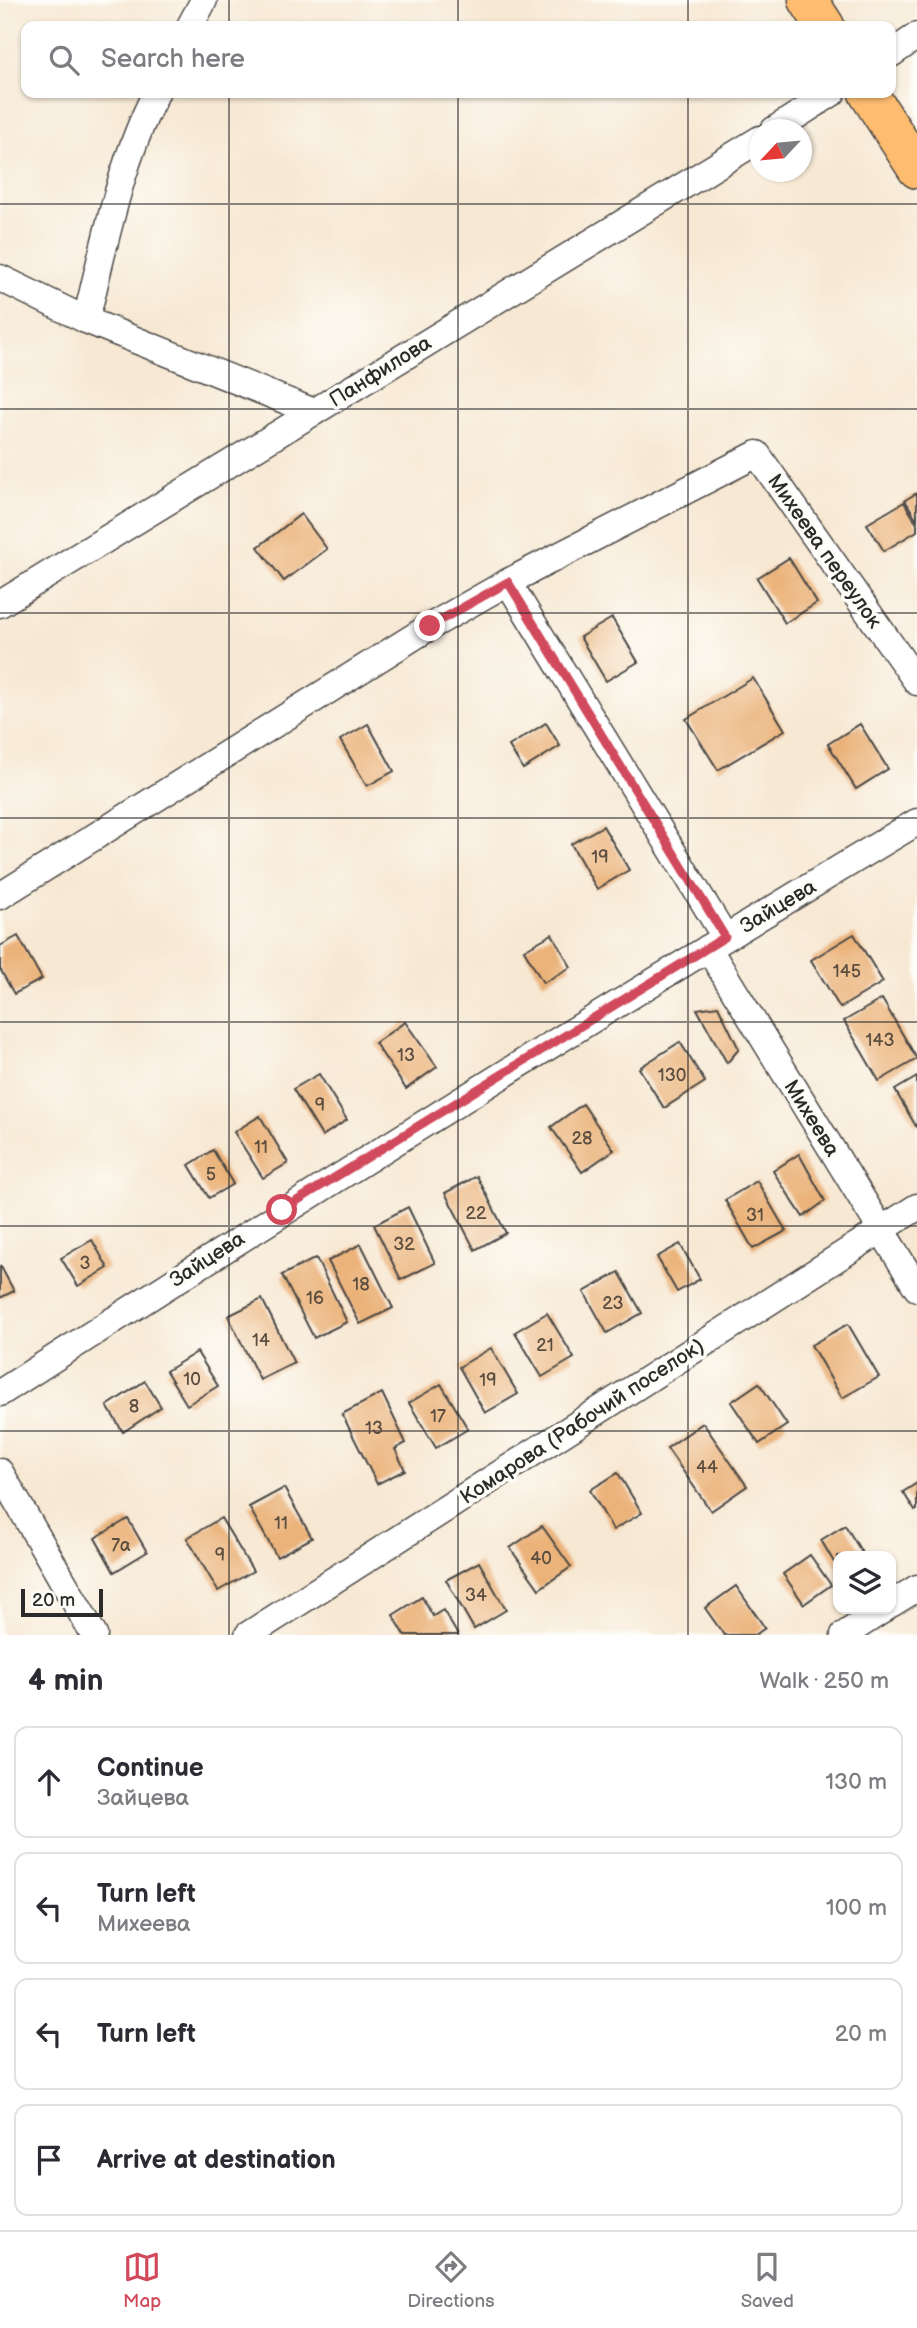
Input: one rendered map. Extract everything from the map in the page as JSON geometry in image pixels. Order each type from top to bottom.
[{"type":"highway","points":[[808,0],[822,21]]},
{"type":"highway","points":[[871,98],[917,169]]},
{"type":"street","points":[[193,21],[204,0]]},
{"type":"street","points":[[896,51],[917,36]]},
{"type":"street","points":[[86,320],[122,179],[154,98]]},
{"type":"street","points":[[791,119],[824,98]]},
{"type":"street","name":"Панфилова","points":[[0,604],[749,146]]},
{"type":"street","points":[[0,278],[86,320],[314,412]]},
{"type":"street","name":"Михеева переулок","points":[[508,582],[757,454],[917,682]]},
{"type":"street","points":[[0,896],[430,626],[508,582]]},
{"type":"street","name":"Михеева","points":[[508,582],[917,1288]]},
{"type":"street","name":"Зайцева","points":[[0,1393],[282,1210],[917,822]]},
{"type":"street","name":"Комарова (Рабочий поселок)","points":[[248,1635],[917,1207]]},
{"type":"street","points":[[0,1472],[94,1635]]},
{"type":"street","points":[[896,1602],[917,1588]]},
{"type":"street","points":[[844,1635],[876,1614]]},
{"type":"building","points":[[917,493],[917,520],[905,500]]},
{"type":"building","points":[[904,502],[917,524],[917,531],[884,551],[867,524]]},
{"type":"building","points":[[301,514],[327,549],[284,581],[258,547]]},
{"type":"building","points":[[789,558],[817,603],[785,623],[757,578]]},
{"type":"building","points":[[612,618],[638,662],[606,681],[580,637]]},
{"type":"building","points":[[753,678],[785,730],[718,770],[686,719]]},
{"type":"building","points":[[546,723],[560,746],[523,769],[509,746]]},
{"type":"building","points":[[368,724],[394,771],[367,786],[340,740]]},
{"type":"building","points":[[860,724],[888,769],[856,789],[828,744]]},
{"type":"building","points":[[603,826],[629,870],[597,889],[571,844]]},
{"type":"building","points":[[552,934],[571,967],[543,983],[524,950]]},
{"type":"building","points":[[854,934],[883,982],[840,1008],[811,960]]},
{"type":"building","points":[[18,936],[42,979],[14,994],[0,969],[0,946]]},
{"type":"building","points":[[882,999],[917,1059],[879,1081],[844,1021]]},
{"type":"building","points":[[718,1006],[739,1049],[727,1063],[697,1009]]},
{"type":"building","points":[[405,1022],[437,1067],[406,1089],[375,1043]]},
{"type":"building","points":[[680,1042],[705,1082],[664,1108],[639,1068]]},
{"type":"building","points":[[319,1074],[347,1120],[322,1136],[293,1089]]},
{"type":"building","points":[[917,1077],[917,1128],[895,1090]]},
{"type":"building","points":[[583,1104],[614,1150],[582,1172],[551,1127]]},
{"type":"building","points":[[260,1116],[288,1163],[263,1178],[234,1132]]},
{"type":"building","points":[[213,1150],[233,1184],[209,1198],[189,1165]]},
{"type":"building","points":[[799,1154],[825,1201],[803,1217],[773,1171]]},
{"type":"building","points":[[477,1176],[506,1233],[475,1250],[445,1193]]},
{"type":"building","points":[[757,1181],[786,1231],[753,1249],[725,1200]]},
{"type":"building","points":[[408,1207],[435,1263],[401,1280],[374,1225]]},
{"type":"building","points":[[92,1240],[108,1268],[78,1286],[61,1258]]},
{"type":"building","points":[[361,1244],[393,1308],[360,1324],[328,1261]]},
{"type":"building","points":[[680,1244],[700,1279],[677,1292],[657,1257]]},
{"type":"building","points":[[316,1258],[347,1322],[314,1338],[282,1275]]},
{"type":"building","points":[[0,1265],[14,1291],[0,1298]]},
{"type":"building","points":[[619,1272],[642,1313],[607,1333],[584,1292]]},
{"type":"building","points":[[262,1299],[294,1363],[260,1380],[228,1316]]},
{"type":"building","points":[[547,1313],[574,1358],[542,1377],[515,1332]]},
{"type":"building","points":[[848,1324],[879,1377],[842,1398],[811,1345]]},
{"type":"building","points":[[491,1348],[518,1394],[485,1413],[459,1367]]},
{"type":"building","points":[[197,1352],[218,1386],[187,1405],[166,1371]]},
{"type":"building","points":[[145,1381],[161,1407],[123,1432],[107,1406]]},
{"type":"building","points":[[759,1383],[787,1425],[759,1444],[731,1402]]},
{"type":"building","points":[[441,1384],[468,1429],[436,1448],[409,1403]]},
{"type":"building","points":[[382,1393],[406,1443],[395,1449],[405,1470],[377,1484],[342,1414]]},
{"type":"building","points":[[703,1423],[747,1486],[711,1511],[667,1448]]},
{"type":"building","points":[[618,1473],[642,1513],[613,1530],[590,1490]]},
{"type":"building","points":[[917,1483],[917,1510],[915,1511],[903,1492]]},
{"type":"building","points":[[284,1488],[312,1538],[277,1557],[249,1507]]},
{"type":"building","points":[[221,1518],[253,1571],[218,1591],[187,1538]]},
{"type":"building","points":[[128,1519],[147,1552],[114,1572],[95,1538]]},
{"type":"building","points":[[845,1525],[861,1551],[833,1551],[833,1560],[821,1540]]},
{"type":"building","points":[[542,1526],[571,1567],[539,1589],[510,1548]]},
{"type":"building","points":[[810,1555],[831,1585],[804,1604],[783,1574]]},
{"type":"building","points":[[479,1562],[506,1610],[474,1629],[446,1580]]},
{"type":"building","points":[[736,1586],[765,1628],[755,1635],[724,1635],[705,1608]]},
{"type":"building","points":[[422,1597],[433,1616],[443,1610],[458,1635],[405,1635],[393,1615]]},
{"type":"route","points":[[282,1210],[725,937],[508,582],[430,626]]}]
